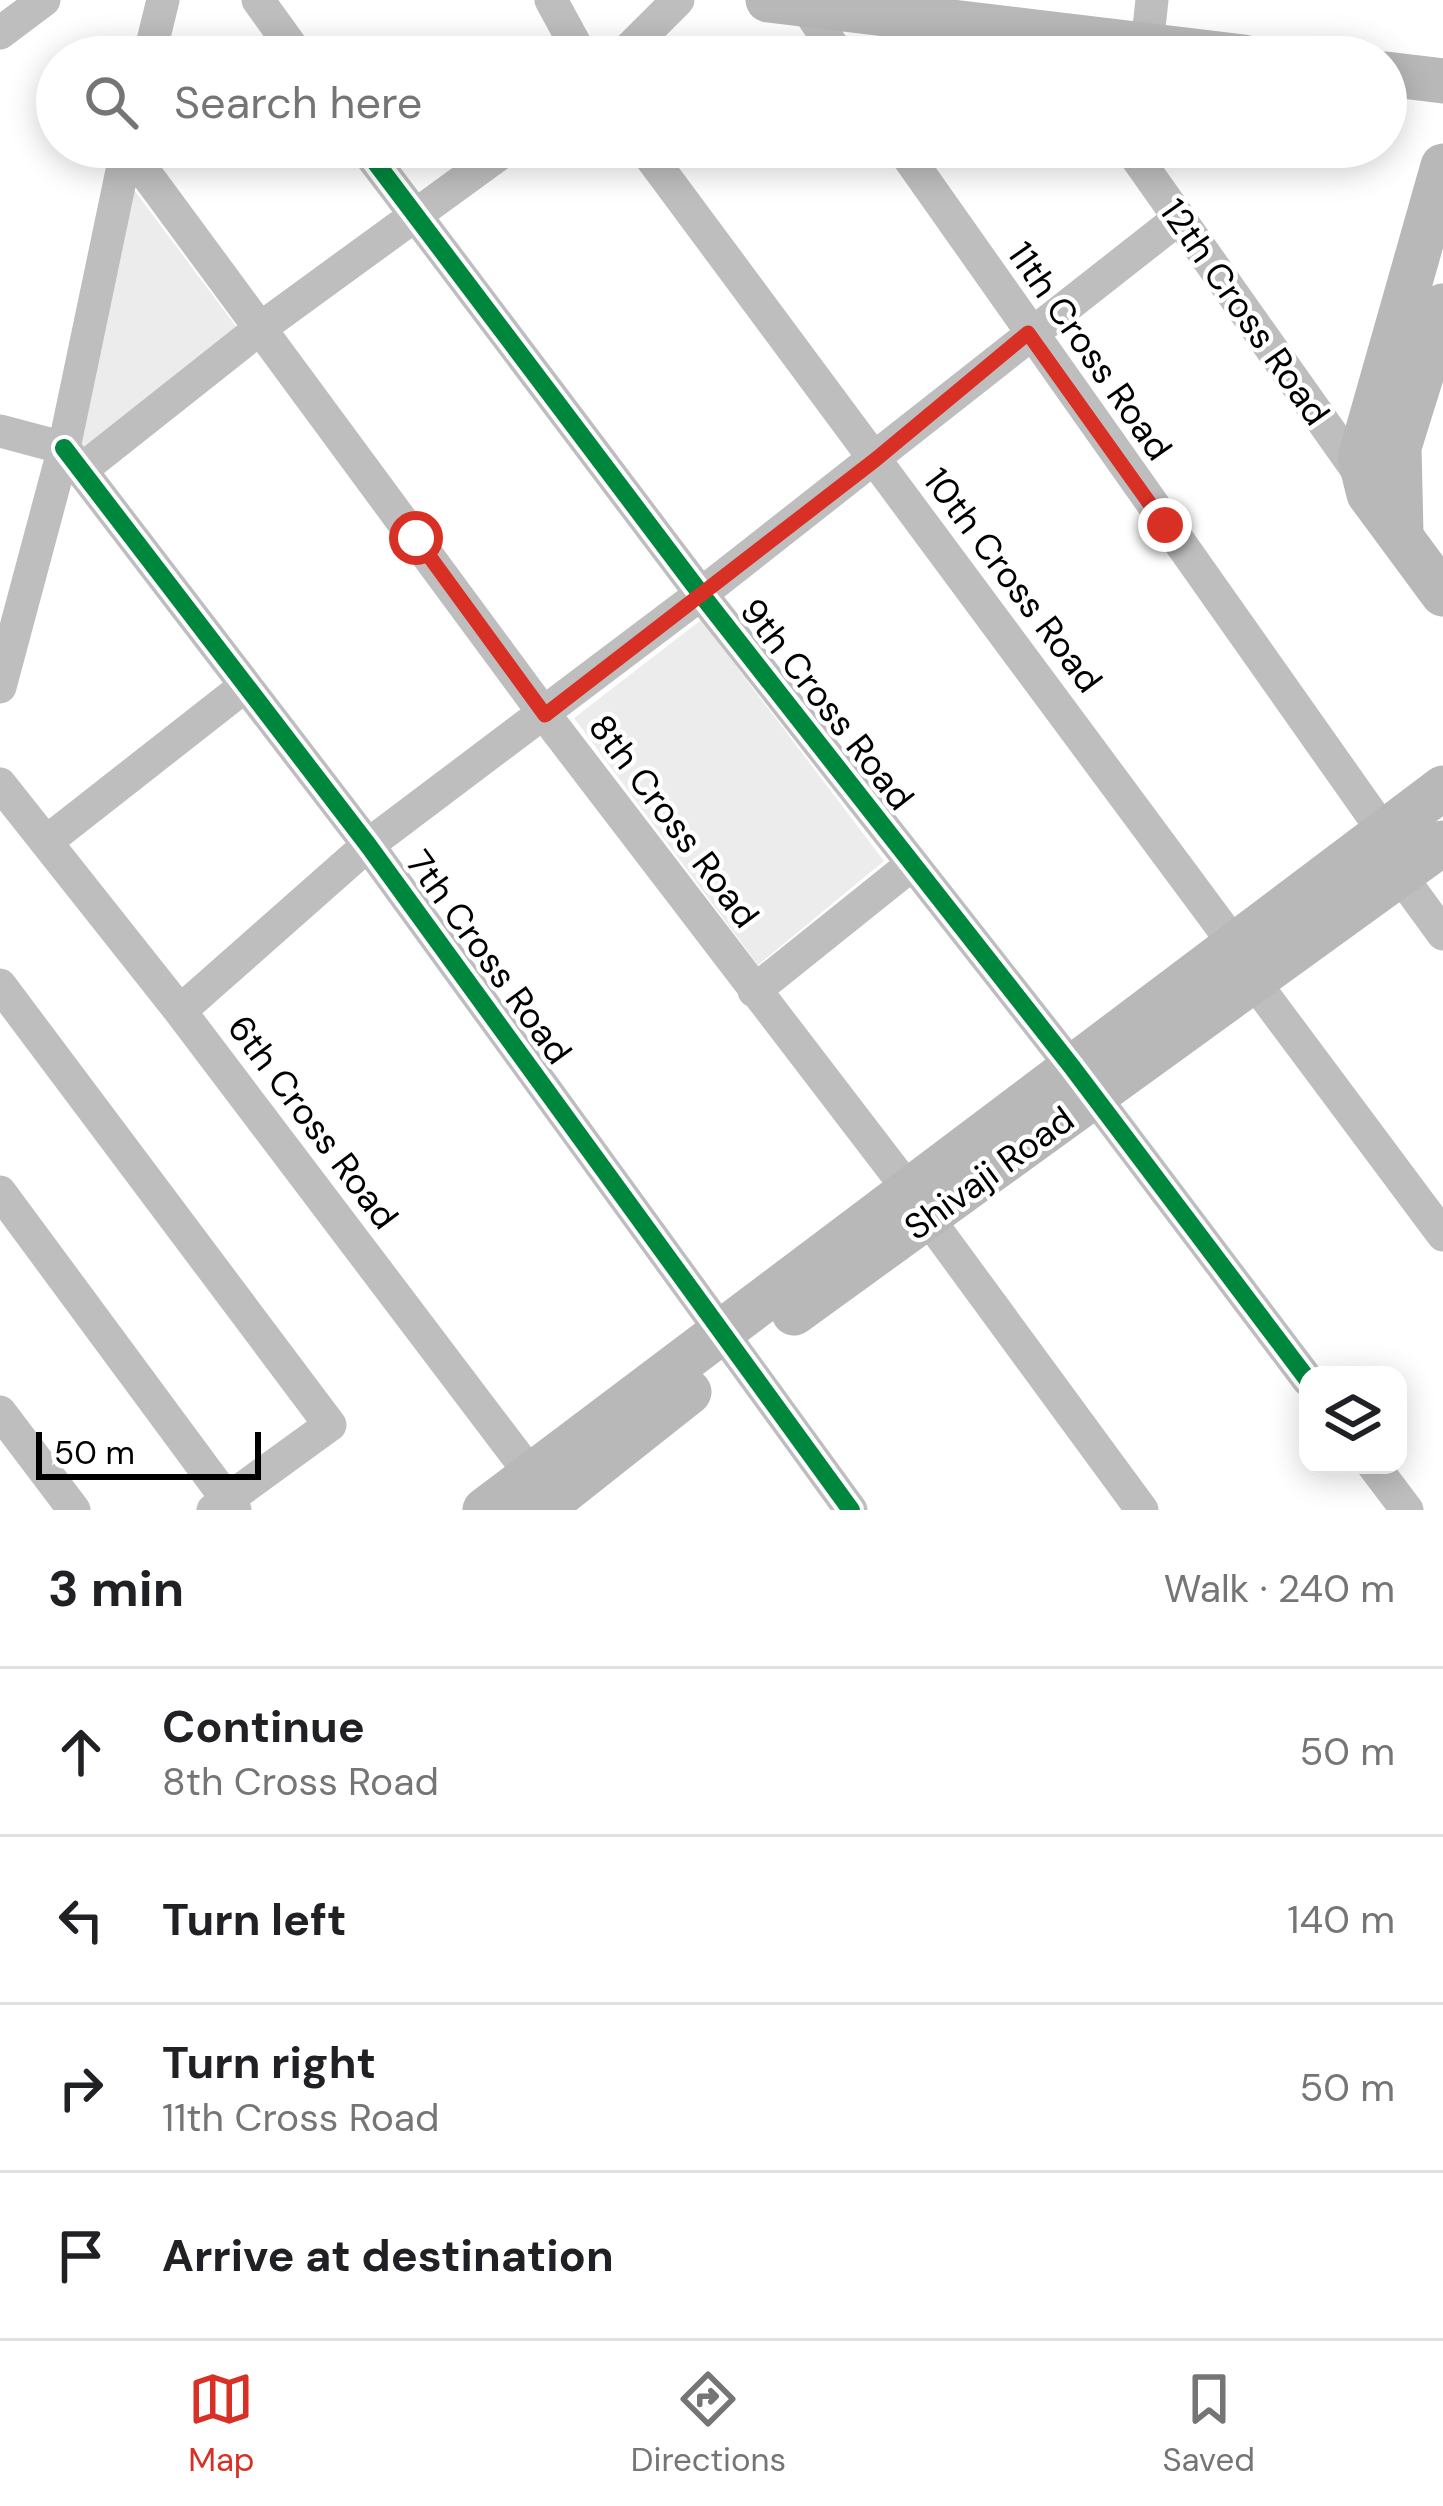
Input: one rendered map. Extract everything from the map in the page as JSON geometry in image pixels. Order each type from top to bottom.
[{"type":"street","points":[[0,33],[44,0]]},
{"type":"street","points":[[154,36],[163,0]]},
{"type":"street","points":[[258,0],[284,36]]},
{"type":"street","points":[[551,0],[570,36]]},
{"type":"street","points":[[642,36],[678,0]]},
{"type":"street","points":[[1148,36],[1153,0]]},
{"type":"street","points":[[830,36],[813,3],[981,13],[1037,36]]},
{"type":"street","points":[[1407,77],[1443,81]]},
{"type":"street","name":"12th Cross Road","points":[[1362,477],[1363,437],[1443,166]]},
{"type":"street","points":[[0,687],[72,460],[123,168]]},
{"type":"street","name":"8th Cross Road","points":[[142,168],[545,715],[918,1203],[1142,1510]]},
{"type":"street","name":"9th Cross Road","points":[[379,168],[1299,1369]]},
{"type":"street","points":[[72,460],[481,168]]},
{"type":"street","name":"10th Cross Road","points":[[659,168],[1443,1235]]},
{"type":"street","name":"11th Cross Road","points":[[915,168],[1384,832]]},
{"type":"street","name":"12th Cross Road","points":[[1143,168],[1443,594]]},
{"type":"street","points":[[180,1011],[368,845],[875,460],[1028,333],[1178,219]]},
{"type":"street","points":[[1401,536],[1399,447],[1443,306]]},
{"type":"street","points":[[0,431],[72,460]]},
{"type":"street","name":"7th Cross Road","points":[[72,460],[368,845],[850,1510]]},
{"type":"street","points":[[46,842],[244,686]]},
{"type":"street","name":"6th Cross Road","points":[[0,784],[180,1011],[545,1499]]},
{"type":"street","points":[[1244,962],[1384,832],[1443,788]]},
{"type":"street","name":"Shivaji Road","points":[[485,1510],[545,1499],[727,1343],[1244,962],[1400,875],[1443,843]]},
{"type":"street","points":[[754,991],[910,866]]},
{"type":"street","points":[[1400,875],[1443,934]]},
{"type":"street","points":[[0,985],[330,1425],[225,1506],[0,1192]]},
{"type":"street","points":[[0,1412],[74,1510]]},
{"type":"street","points":[[1380,1474],[1407,1510]]},
{"type":"shaded area","points":[[134,190],[241,333],[79,453]]},
{"type":"shaded area","points":[[701,620],[884,861],[758,965],[574,718]]},
{"type":"cycle path","points":[[380,168],[701,594],[1072,1067],[1299,1368]]},
{"type":"cycle path","points":[[64,448],[368,845],[851,1510]]},
{"type":"route","points":[[416,538],[545,715],[875,460],[1028,333],[1165,525]]}]
